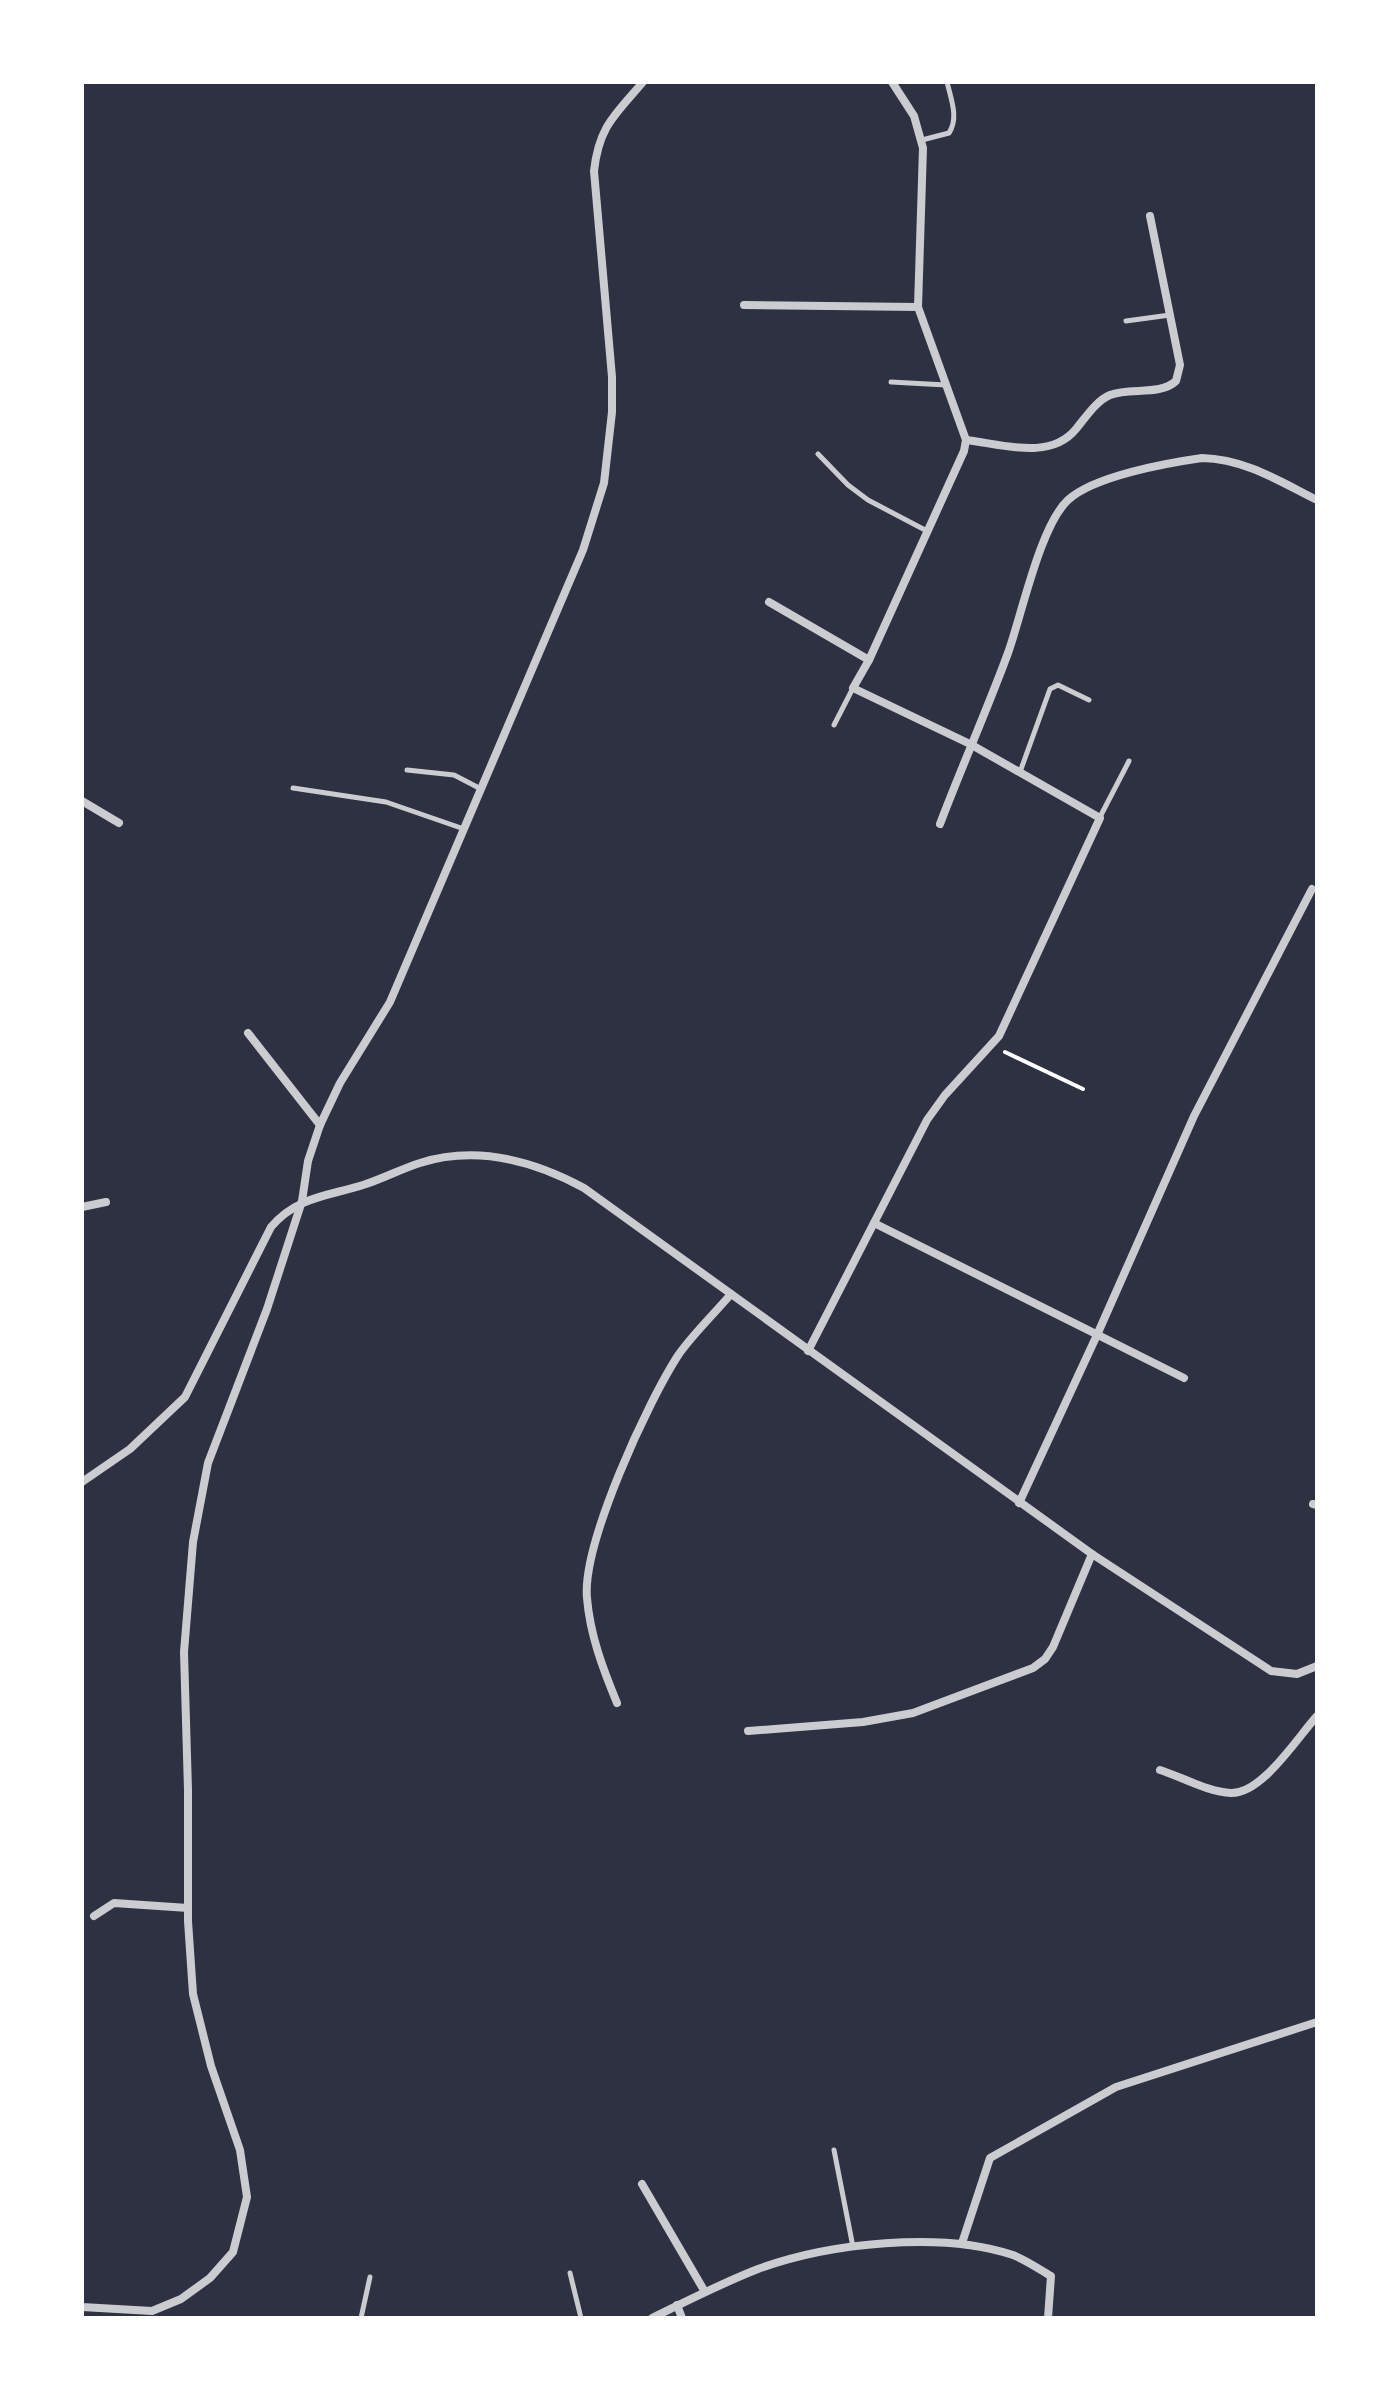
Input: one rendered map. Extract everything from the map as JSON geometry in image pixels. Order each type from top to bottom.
[{"type":"street","points":[[82,2307],[152,2311],[181,2299],[210,2278],[233,2252],[247,2197],[240,2150],[211,2066],[193,1994],[188,1908],[184,1652],[193,1542],[208,1463],[267,1309],[302,1201],[308,1161],[320,1125],[340,1083],[390,1002],[583,550],[604,483],[610,436],[612,377],[594,171],[604,128],[643,82]]},
{"type":"street","points":[[808,1351],[927,1120],[955,1084],[992,1046],[1100,818],[970,744],[853,688],[928,532],[966,440],[918,307],[922,140],[914,116],[892,82]]},
{"type":"street","points":[[966,440],[1041,449],[1055,447],[1070,437],[1105,397],[1119,392],[1171,386],[1178,378],[1180,365],[1150,216]]},
{"type":"street","points":[[744,305],[918,307]]},
{"type":"street","points":[[940,824],[1008,653],[1052,521],[1068,500],[1101,481],[1185,460],[1218,458],[1250,466],[1317,500]]},
{"type":"street","points":[[769,602],[869,660]]},
{"type":"street","points":[[82,801],[119,823]]},
{"type":"street","points":[[1019,1503],[1194,1116],[1312,889]]},
{"type":"street","points":[[248,1033],[320,1125]]},
{"type":"street","points":[[82,1482],[130,1449],[185,1397],[271,1227],[280,1216],[302,1201],[362,1185],[443,1157],[483,1156],[520,1161],[584,1188],[1019,1503],[1271,1671],[1297,1674],[1317,1666]]},
{"type":"street","points":[[82,1207],[106,1202]]},
{"type":"street","points":[[874,1223],[1184,1378]]},
{"type":"street","points":[[617,1703],[596,1649],[586,1595],[592,1555],[605,1509],[659,1388],[680,1353],[731,1294]]},
{"type":"street","points":[[748,1731],[863,1722],[913,1713],[1033,1668],[1045,1659],[1053,1647],[1092,1554]]},
{"type":"street","points":[[1160,1770],[1222,1792],[1242,1792],[1262,1781],[1317,1716]]},
{"type":"street","points":[[94,1916],[114,1903],[188,1908]]},
{"type":"street","points":[[962,2243],[990,2158],[1116,2087],[1317,2022]]},
{"type":"street","points":[[642,2184],[705,2292]]},
{"type":"street","points":[[652,2318],[760,2268],[807,2256],[901,2242],[962,2243],[1015,2256],[1051,2276],[1048,2318]]},
{"type":"street","points":[[677,2305],[682,2318]]},
{"type":"lane","points":[[922,140],[949,133],[953,127],[955,119],[947,82]]},
{"type":"lane","points":[[1126,321],[1170,315]]},
{"type":"lane","points":[[891,382],[947,385]]},
{"type":"lane","points":[[818,454],[858,493],[928,532]]},
{"type":"lane","points":[[1020,772],[1050,689],[1058,685],[1089,700]]},
{"type":"lane","points":[[834,725],[853,688]]},
{"type":"lane","points":[[1100,818],[1129,761]]},
{"type":"lane","points":[[407,770],[454,775],[481,789]]},
{"type":"lane","points":[[293,788],[386,802],[464,829]]},
{"type":"lane","points":[[834,2150],[853,2248]]},
{"type":"lane","points":[[570,2273],[581,2318]]},
{"type":"lane","points":[[361,2318],[370,2277]]},
{"type":"path","points":[[992,1046],[1083,1089]]}]
